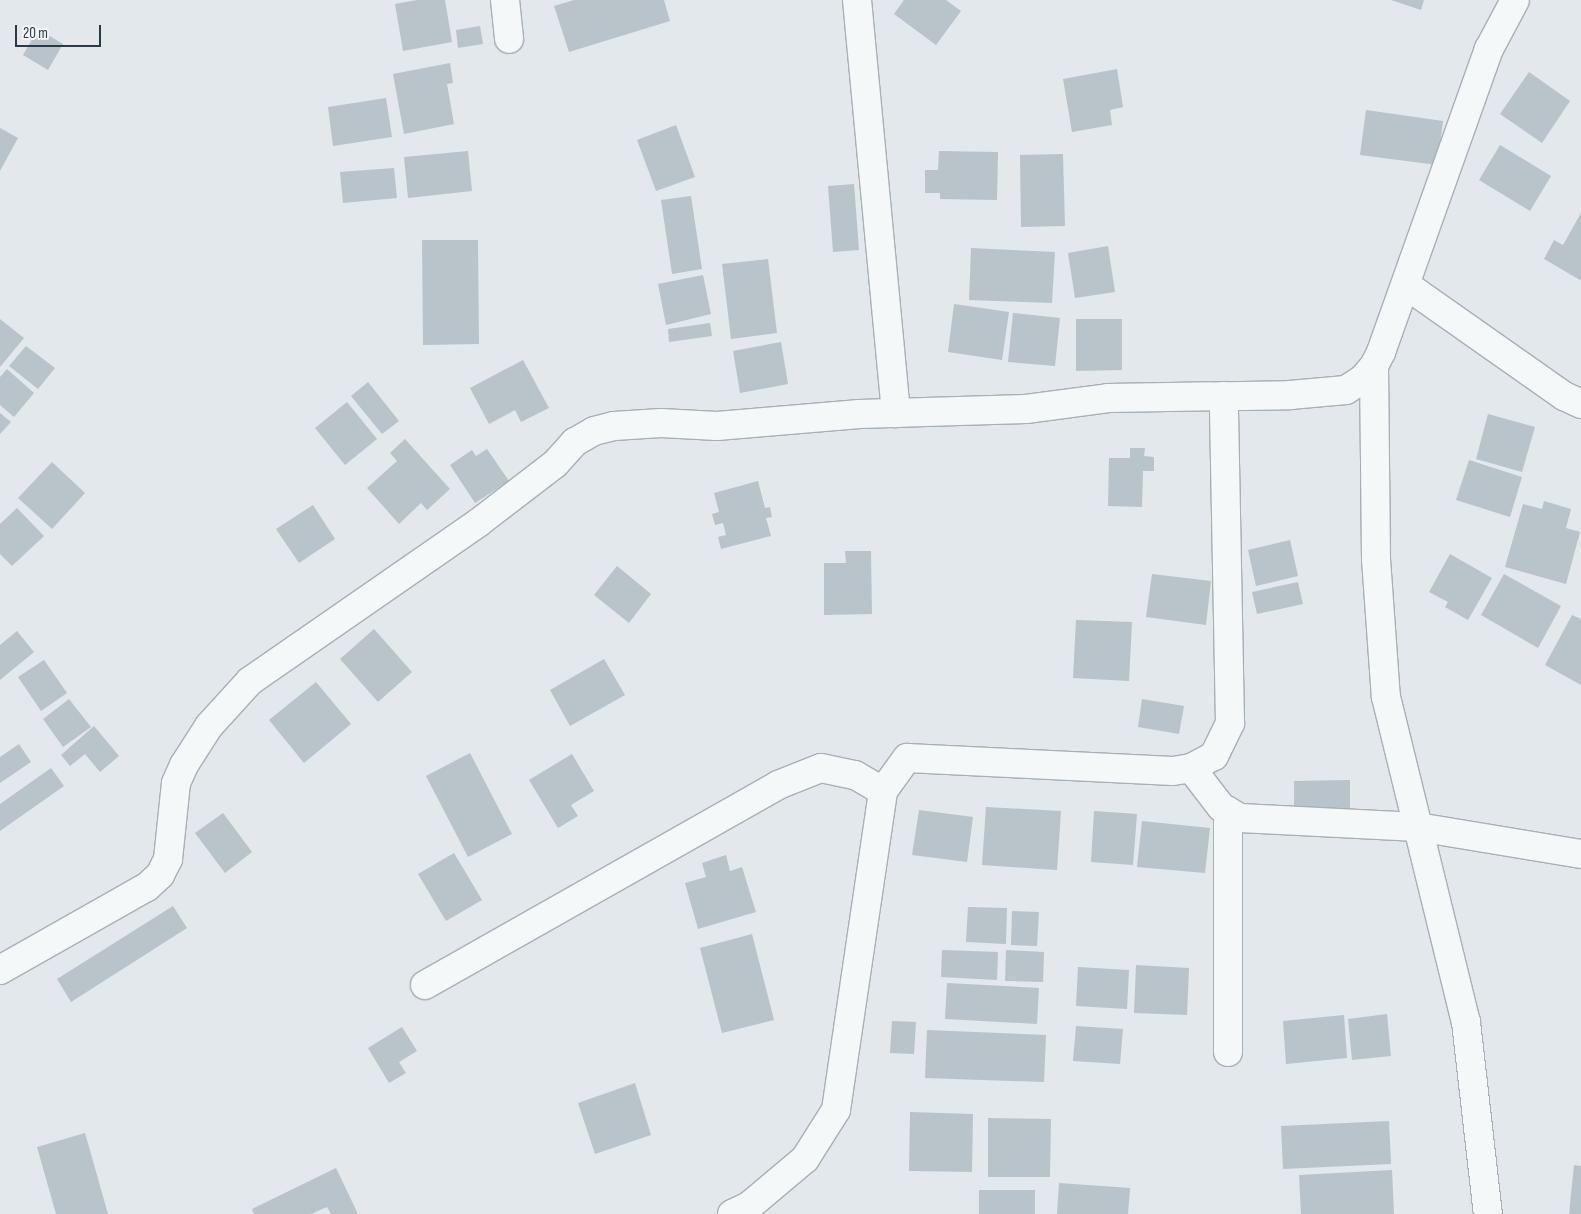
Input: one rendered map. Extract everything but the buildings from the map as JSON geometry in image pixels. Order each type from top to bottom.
[{"type":"street","points":[[506,0],[509,39]]},
{"type":"street","points":[[857,0],[896,413]]},
{"type":"street","points":[[0,970],[148,887],[160,875],[168,859],[176,783],[184,765],[210,726],[250,681],[478,523],[555,464],[575,442],[594,432],[614,426],[661,423],[717,426],[896,413],[1026,409],[1108,398],[1290,395],[1346,390],[1363,379],[1374,366],[1406,285],[1489,49],[1515,0]]},
{"type":"street","points":[[1406,285],[1564,396],[1581,404]]},
{"type":"street","points":[[1374,366],[1376,559],[1386,697],[1466,1022],[1488,1214]]},
{"type":"street","points":[[732,1214],[749,1206],[805,1159],[836,1110],[883,791],[907,758],[1173,771],[1191,768],[1214,756],[1230,723],[1224,396]]},
{"type":"street","points":[[425,985],[778,785],[821,768],[856,775],[883,791]]},
{"type":"street","points":[[1191,768],[1222,807],[1240,818],[1418,827],[1581,854]]},
{"type":"street","points":[[1228,811],[1228,1052]]}]
